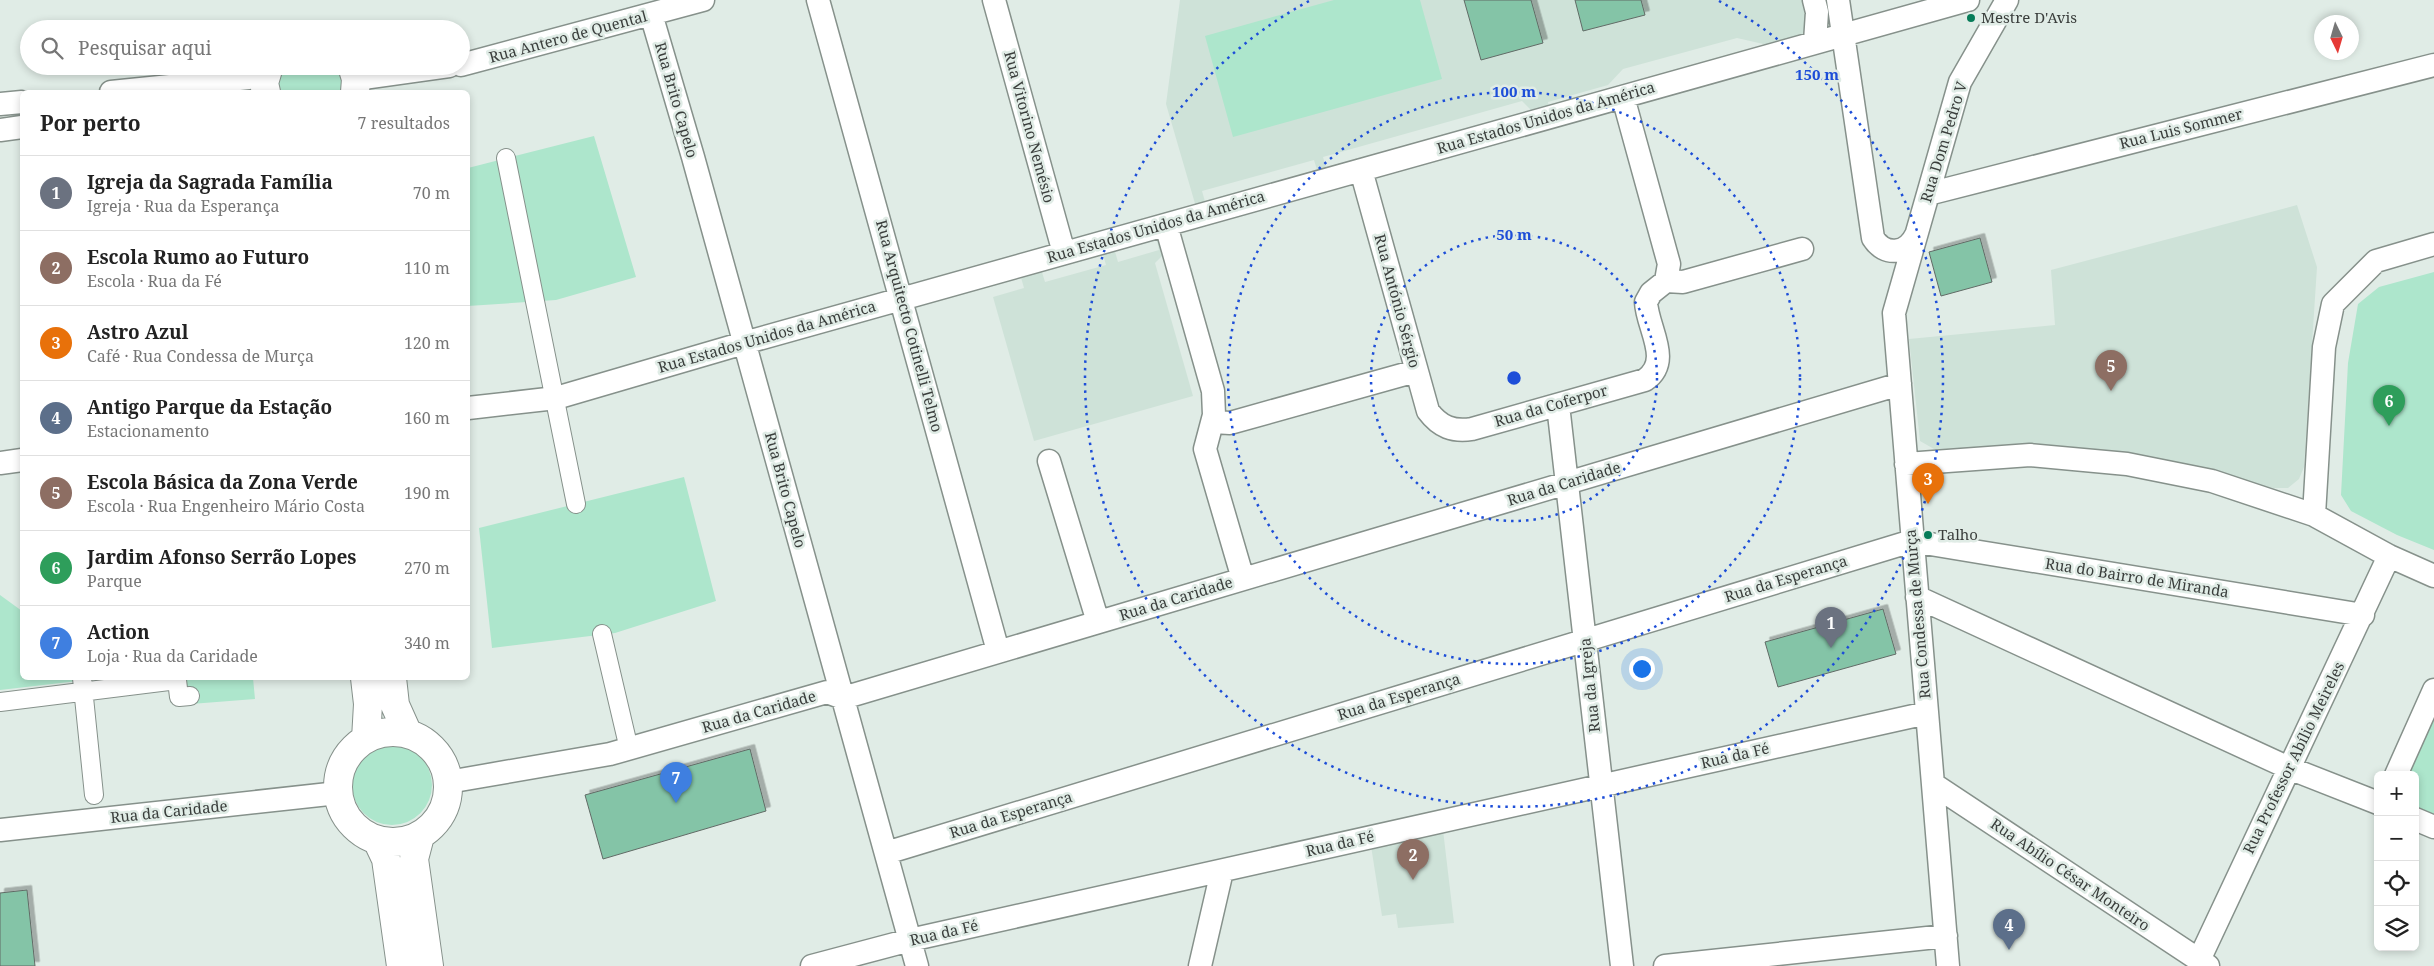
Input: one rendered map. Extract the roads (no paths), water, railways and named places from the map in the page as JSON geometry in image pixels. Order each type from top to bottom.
[{"type":"street","name":"Rua Antero de Quental","points":[[470,62],[703,0]]},
{"type":"street","name":"Rua Arquitecto Cotinelli Telmo","points":[[818,0],[998,652]]},
{"type":"street","name":"Rua Vitorino Nemésio","points":[[994,0],[1064,253]]},
{"type":"street","points":[[1814,0],[1817,12],[1815,42]]},
{"type":"street","points":[[1838,0],[1874,238],[1882,248],[1899,251],[1911,244],[1916,235]]},
{"type":"street","name":"Rua Estados Unidos da América","points":[[470,408],[556,398],[744,343],[1968,0]]},
{"type":"street","name":"Rua Dom Pedro V","points":[[1916,235],[1960,82],[2007,0]]},
{"type":"street","name":"Rua Brito Capelo","points":[[651,14],[917,966]]},
{"type":"street","name":"Rua Luis Sommer","points":[[1928,194],[2434,65]]},
{"type":"street","points":[[354,79],[383,75]]},
{"type":"street","points":[[131,90],[267,77]]},
{"type":"street","points":[[1623,97],[1669,264],[1666,281],[1683,282],[1802,249]]},
{"type":"street","points":[[0,104],[20,102]]},
{"type":"street","points":[[0,130],[20,128]]},
{"type":"street","points":[[506,158],[576,504]]},
{"type":"street","name":"Rua António Sérgio","points":[[1361,170],[1428,412],[1443,426]]},
{"type":"street","points":[[1166,225],[1213,390],[1213,422],[1205,449],[1243,579]]},
{"type":"street","name":"Rua Condessa de Murça","points":[[1916,235],[1894,313],[1948,966]]},
{"type":"street","points":[[2314,515],[2324,347],[2333,304],[2376,261],[2434,244]]},
{"type":"street","name":"Rua da Coferpor","points":[[1443,426],[1452,430],[1467,430],[1646,380],[1656,370],[1659,356],[1646,302],[1651,292],[1666,281]]},
{"type":"street","points":[[1213,422],[1230,423],[1416,371]]},
{"type":"street","name":"Rua da Caridade","points":[[448,782],[610,754],[827,692],[843,698],[1900,384]]},
{"type":"street","name":"Rua da Igreja","points":[[1558,405],[1622,966]]},
{"type":"street","points":[[1906,464],[2030,455],[2127,464],[2212,481],[2314,515],[2389,556],[2434,576]]},
{"type":"street","points":[[0,462],[20,460]]},
{"type":"street","points":[[1050,461],[1098,622]]},
{"type":"street","name":"Rua do Bairro de Miranda","points":[[1912,541],[2362,615]]},
{"type":"street","name":"Rua da Esperança","points":[[886,853],[1912,541]]},
{"type":"street","name":"Rua Professor Abílio Meireles","points":[[2203,963],[2289,768],[2389,556]]},
{"type":"street","points":[[1918,597],[2289,768],[2374,801]]},
{"type":"street","points":[[602,634],[629,749]]},
{"type":"street","points":[[0,702],[83,685],[178,680],[180,697],[190,696]]},
{"type":"street","points":[[365,680],[368,704],[366,739]]},
{"type":"street","points":[[392,680],[394,705],[408,734]]},
{"type":"street","points":[[83,685],[94,795]]},
{"type":"street","points":[[2398,771],[2434,690]]},
{"type":"street","name":"Rua da Fé","points":[[812,966],[910,940],[1927,713]]},
{"type":"street","points":[[394,732],[408,734],[423,741],[435,752],[444,766],[448,782],[447,798],[442,813],[432,826],[420,836],[392,843],[377,840],[363,834],[350,823],[342,809],[338,793],[338,778],[344,762],[353,749],[366,739],[379,734],[394,732]]},
{"type":"street","name":"Rua Abílio César Monteiro","points":[[1933,784],[2203,963]]},
{"type":"street","name":"Rua da Caridade","points":[[0,830],[338,793]]},
{"type":"street","points":[[2419,821],[2434,827]]},
{"type":"street","points":[[420,836],[414,859],[429,966]]},
{"type":"street","points":[[377,840],[386,859],[401,966]]},
{"type":"street","points":[[1200,966],[1222,871]]},
{"type":"street","points":[[1665,966],[1946,936]]},
{"type":"place","name":"Mestre D'Avis","points":[[1971,18]]},
{"type":"place","name":"Escola Básica da Zona Verde","points":[[2111,391]]},
{"type":"place","name":"Jardim Afonso Serrão Lopes","points":[[2389,426]]},
{"type":"place","name":"Astro Azul","points":[[1928,504]]},
{"type":"place","name":"Talho","points":[[1928,535]]},
{"type":"place","name":"Igreja da Sagrada Família","points":[[1831,648]]},
{"type":"place","name":"Action","points":[[676,803]]},
{"type":"place","name":"Escola Rumo ao Futuro","points":[[1413,880]]},
{"type":"place","name":"Antigo Parque da Estação","points":[[2009,950]]}]
